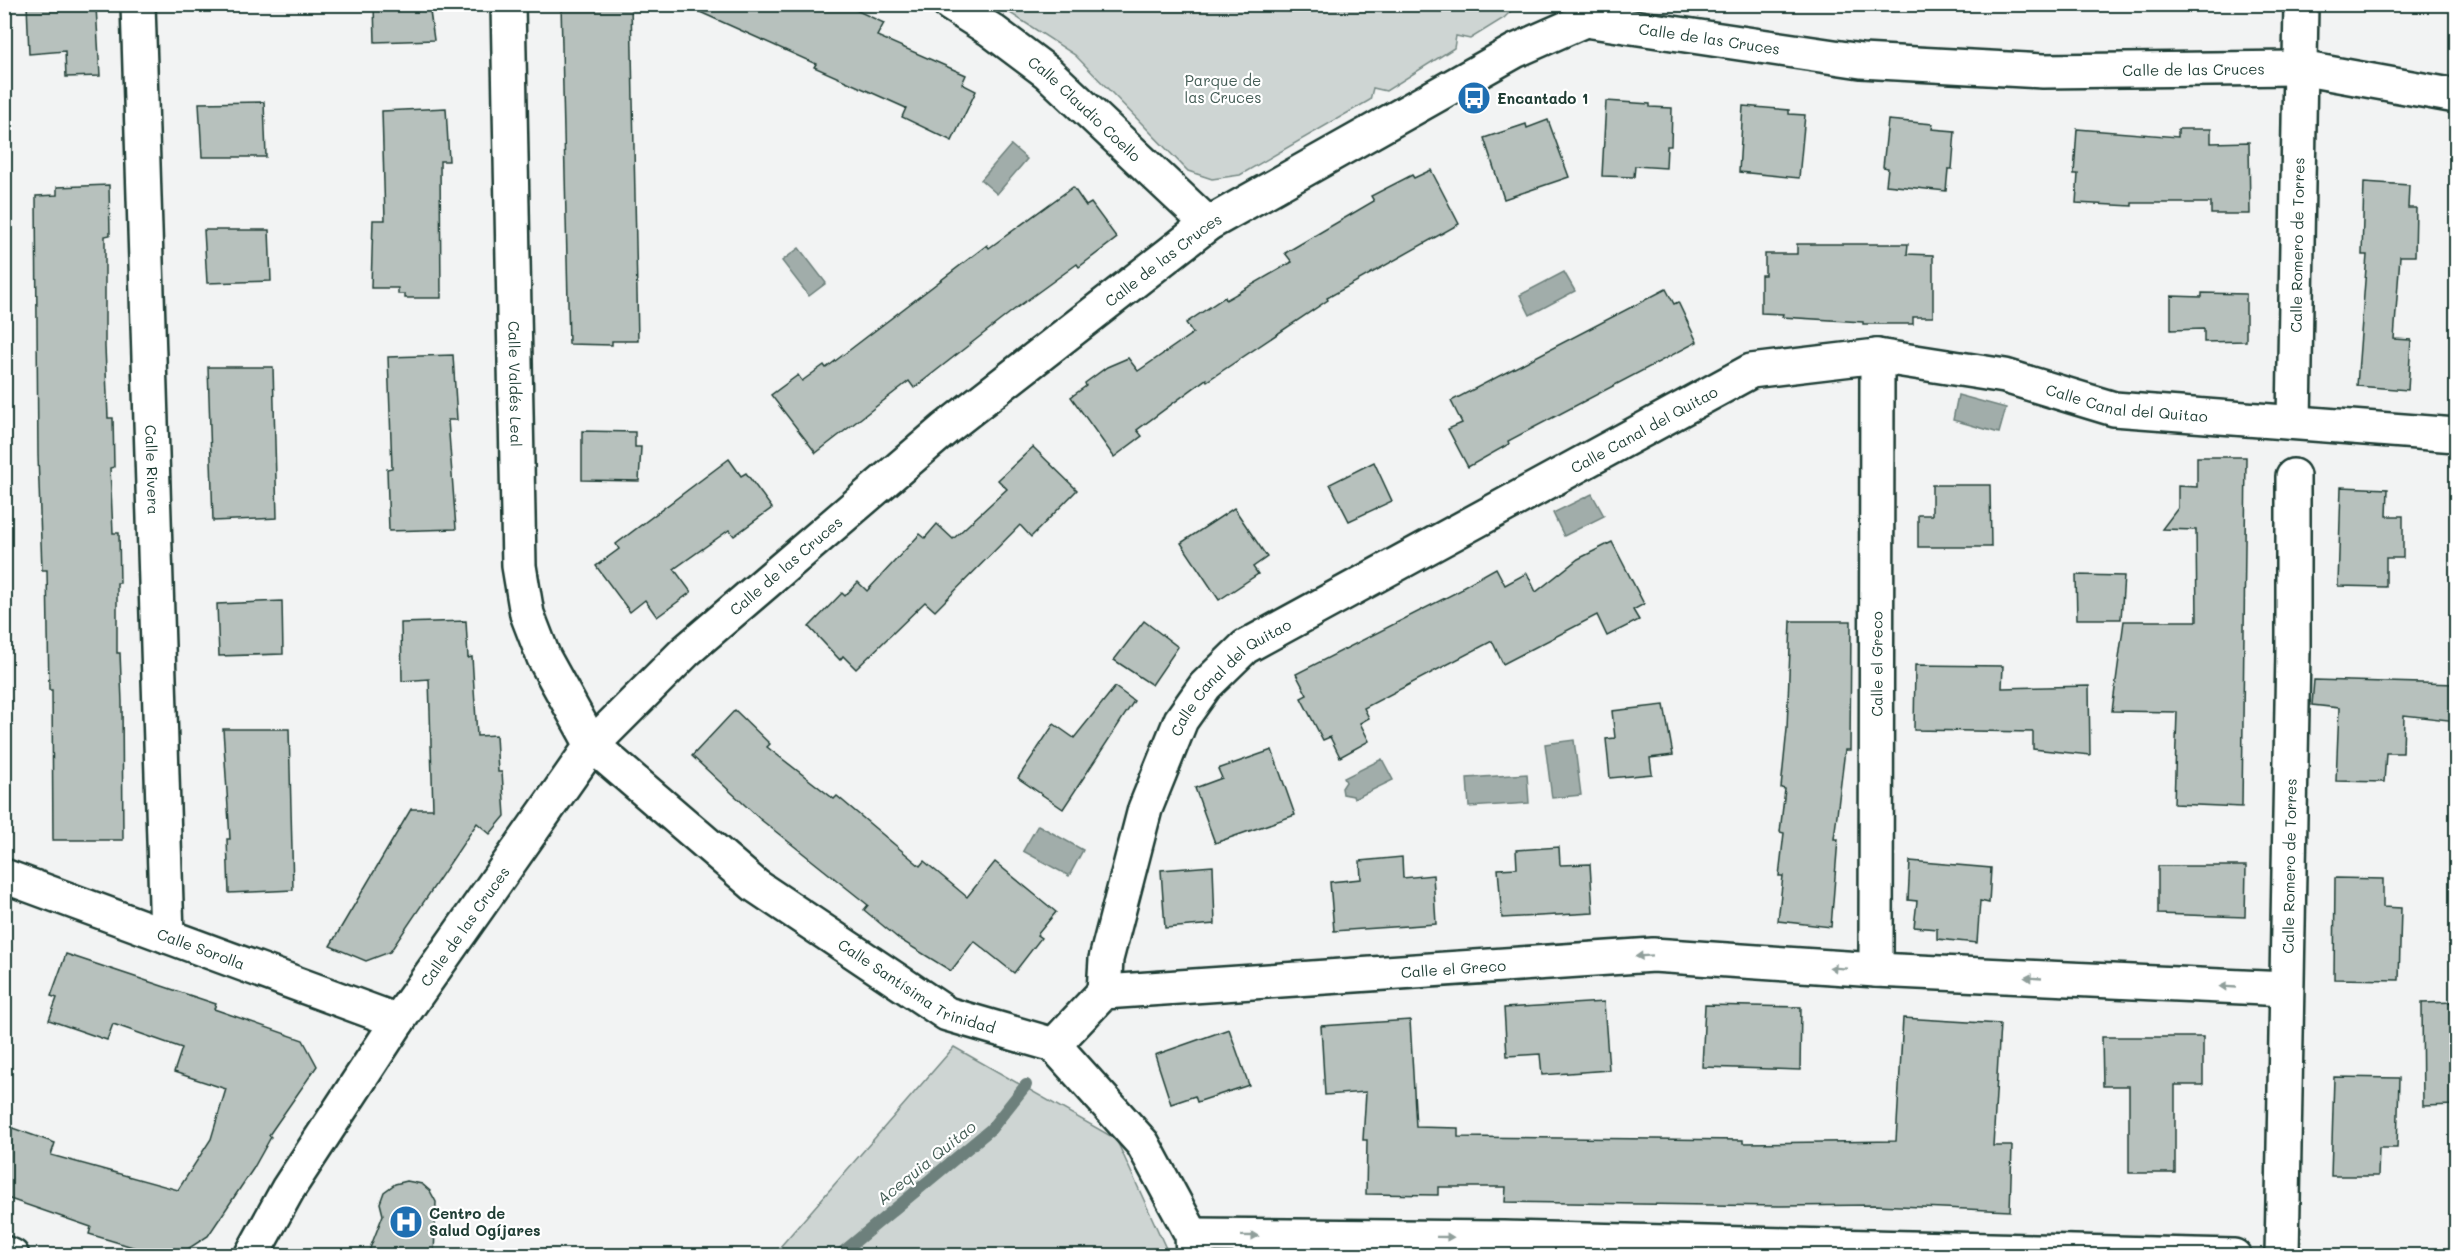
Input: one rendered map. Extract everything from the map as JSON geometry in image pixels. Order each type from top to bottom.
[{"type":"street","name":"Calle Rivera","points":[[138,4],[167,936]]},
{"type":"street","name":"Calle Valdés Leal","points":[[508,4],[519,566],[527,614],[544,658],[592,745]]},
{"type":"street","name":"Calle Claudio Coello","points":[[950,4],[991,30],[1047,72],[1208,224]]},
{"type":"street","name":"Calle Romero de Torres","points":[[2294,422],[2301,4]]},
{"type":"street","name":"Calle de las Cruces","points":[[251,1256],[288,1189],[398,1021],[592,745],[686,651],[945,429],[1208,224],[1588,12],[1861,61],[2043,71],[2300,68],[2457,96]]},
{"type":"street","name":"Calle Canal del Quitao","points":[[1104,992],[1106,959],[1145,809],[1173,740],[1182,720],[1205,686],[1245,646],[1751,371],[1877,356],[2005,376],[2114,409],[2457,435]]},
{"type":"street","name":"Calle el Greco","points":[[1876,970],[1877,356]]},
{"type":"street","name":"Calle Romero de Torres","points":[[2282,1256],[2293,662],[2293,476]]},
{"type":"street","name":"Calle Santísima Trinidad","points":[[592,745],[756,886],[947,1014],[1054,1045]]},
{"type":"street","name":"Calle Sorolla","points":[[4,876],[398,1021]]},
{"type":"street","name":"Calle el Greco","points":[[1104,992],[1653,955],[1876,970],[2286,989]]},
{"type":"street","points":[[1104,992],[1054,1045],[1143,1144],[1192,1245],[2234,1256]]},
{"type":"street","points":[[4,1253],[12,1256]]},
{"type":"green space","name":"Parque de las Cruces","points":[[1517,4],[1504,18],[1470,39],[1456,36],[1454,48],[1386,91],[1373,88],[1370,100],[1240,175],[1212,179],[1188,171],[1075,55],[1010,13],[1014,5]]},
{"type":"green space","points":[[954,1047],[1116,1139],[1169,1255],[773,1255]]},
{"type":"shaded area","points":[[1011,145],[1027,159],[997,194],[981,180]]},
{"type":"shaded area","points":[[799,248],[826,283],[809,296],[782,261]]},
{"type":"shaded area","points":[[1564,272],[1575,291],[1530,315],[1520,295]]},
{"type":"shaded area","points":[[1958,395],[2006,408],[1999,433],[1953,420]]},
{"type":"shaded area","points":[[1592,494],[1604,516],[1564,536],[1553,513]]},
{"type":"shaded area","points":[[1574,740],[1581,795],[1552,798],[1545,744]]},
{"type":"shaded area","points":[[1382,759],[1393,780],[1354,799],[1353,796],[1343,794],[1342,788],[1346,782],[1344,778]]},
{"type":"shaded area","points":[[1527,774],[1529,803],[1469,807],[1467,778]]},
{"type":"shaded area","points":[[1038,825],[1083,850],[1069,876],[1023,851]]},
{"type":"building","points":[[27,4],[96,7],[100,76],[66,77],[65,51],[29,54]]},
{"type":"building","points":[[374,4],[429,4],[434,40],[375,42]]},
{"type":"building","points":[[561,4],[631,4],[638,341],[612,341],[612,345],[569,344]]},
{"type":"building","points":[[682,4],[843,4],[884,23],[877,36],[966,75],[962,84],[976,91],[952,141],[902,117],[906,108],[814,67],[816,64]]},
{"type":"building","points":[[1606,101],[1672,108],[1671,146],[1667,146],[1666,168],[1635,166],[1634,177],[1602,176]]},
{"type":"building","points":[[264,102],[266,157],[202,157],[199,103]]},
{"type":"building","points":[[1743,106],[1789,110],[1789,114],[1805,115],[1799,178],[1739,172]]},
{"type":"building","points":[[446,108],[449,161],[440,161],[441,298],[405,298],[405,294],[398,294],[398,288],[371,288],[373,220],[385,220],[382,111]]},
{"type":"building","points":[[1548,120],[1569,177],[1504,199],[1484,138],[1526,124],[1527,128]]},
{"type":"building","points":[[1888,120],[1933,124],[1932,129],[1955,131],[1952,169],[1948,169],[1946,191],[1886,185],[1888,168],[1883,167]]},
{"type":"building","points":[[2077,129],[2178,137],[2178,129],[2211,129],[2211,143],[2249,142],[2250,214],[2211,214],[2211,203],[2132,203],[2132,206],[2076,203],[2078,174],[2074,174]]},
{"type":"building","points":[[1431,170],[1459,224],[1327,298],[1328,300],[1207,381],[1206,379],[1137,430],[1142,436],[1114,457],[1071,397],[1086,386],[1085,383],[1107,367],[1128,358],[1138,371],[1193,333],[1186,323],[1225,297],[1226,300],[1292,262],[1285,253],[1374,201],[1371,196],[1412,175],[1414,178]]},
{"type":"building","points":[[2364,182],[2409,185],[2408,208],[2416,208],[2415,256],[2400,256],[2394,339],[2411,340],[2408,390],[2357,386],[2367,255],[2362,255]]},
{"type":"building","points":[[109,185],[110,235],[105,236],[105,347],[108,418],[113,418],[114,467],[110,468],[113,533],[119,533],[120,583],[117,583],[117,653],[120,653],[122,702],[123,840],[53,840],[52,690],[49,690],[47,570],[42,570],[38,455],[36,196],[57,195],[57,187]]},
{"type":"building","points":[[1073,187],[1086,206],[1091,203],[1117,238],[1079,267],[1077,264],[1015,309],[914,388],[909,381],[816,453],[771,395],[798,375],[802,381],[824,365],[826,368],[987,245],[989,248]]},
{"type":"building","points":[[204,230],[269,230],[271,281],[207,283]]},
{"type":"building","points":[[1797,244],[1908,244],[1907,254],[1933,255],[1933,317],[1913,317],[1913,324],[1863,324],[1863,322],[1782,317],[1783,314],[1761,313],[1761,275],[1765,275],[1765,254],[1797,254]]},
{"type":"building","points":[[1666,289],[1674,304],[1678,302],[1697,342],[1508,441],[1509,444],[1468,467],[1448,429],[1462,423],[1451,401]]},
{"type":"building","points":[[2202,293],[2246,294],[2246,341],[2204,342],[2204,329],[2171,330],[2171,296],[2202,297]]},
{"type":"building","points":[[453,355],[457,420],[448,420],[456,529],[389,531],[387,469],[392,468],[388,357]]},
{"type":"building","points":[[208,367],[273,367],[277,518],[213,521]]},
{"type":"building","points":[[582,431],[635,432],[635,447],[641,447],[639,481],[582,480]]},
{"type":"building","points":[[1033,447],[1077,490],[1031,537],[1020,525],[935,611],[925,602],[856,669],[843,656],[840,660],[809,627],[842,593],[845,596],[858,582],[867,591],[920,534],[925,538],[937,524],[953,539],[1007,489],[998,480]]},
{"type":"building","points":[[2197,457],[2246,457],[2242,807],[2174,804],[2177,712],[2112,711],[2124,621],[2197,621],[2196,530],[2162,529],[2178,508],[2178,486],[2197,487]]},
{"type":"building","points":[[729,459],[741,476],[746,473],[772,508],[734,536],[729,530],[674,569],[691,592],[657,617],[645,600],[630,612],[596,566],[619,549],[616,544]]},
{"type":"building","points":[[1374,462],[1392,501],[1349,521],[1330,484]]},
{"type":"building","points":[[1932,485],[1990,485],[1991,547],[1918,547],[1918,515],[1932,515]]},
{"type":"building","points":[[2341,487],[2388,489],[2387,516],[2403,516],[2403,558],[2386,558],[2386,587],[2338,586]]},
{"type":"building","points":[[1234,508],[1267,557],[1253,567],[1258,574],[1219,600],[1181,543]]},
{"type":"building","points":[[1612,542],[1644,604],[1633,610],[1639,620],[1607,636],[1597,615],[1503,664],[1492,641],[1364,708],[1369,718],[1360,723],[1369,741],[1340,757],[1330,737],[1323,740],[1301,698],[1307,695],[1296,674],[1463,589],[1462,587],[1496,568],[1505,585],[1527,573],[1536,592],[1578,559]]},
{"type":"building","points":[[2076,575],[2124,576],[2121,619],[2077,619]]},
{"type":"building","points":[[282,601],[283,654],[219,656],[217,604]]},
{"type":"building","points":[[466,621],[468,658],[472,657],[477,736],[496,735],[498,772],[502,772],[505,816],[490,834],[477,823],[390,952],[366,961],[330,946],[411,809],[433,809],[429,679],[402,681],[401,623]]},
{"type":"building","points":[[1144,621],[1178,647],[1152,685],[1114,660]]},
{"type":"building","points":[[1791,621],[1851,621],[1850,750],[1845,750],[1834,839],[1838,839],[1831,927],[1778,921],[1783,876],[1779,876],[1784,833],[1780,832],[1785,789],[1781,788],[1787,729]]},
{"type":"building","points":[[1915,665],[2003,666],[2002,688],[2089,686],[2090,755],[2033,749],[2033,732],[1914,730]]},
{"type":"building","points":[[2314,680],[2457,684],[2457,721],[2404,715],[2403,753],[2386,753],[2384,782],[2336,781],[2339,708],[2312,705]]},
{"type":"building","points":[[1115,687],[1134,701],[1063,809],[1018,778],[1054,724],[1074,738]]},
{"type":"building","points":[[1664,705],[1673,755],[1650,758],[1652,774],[1610,778],[1606,739],[1615,738],[1612,711]]},
{"type":"building","points":[[735,710],[770,744],[767,747],[834,799],[837,796],[920,866],[924,861],[967,897],[995,862],[1056,912],[1037,935],[1041,938],[1014,973],[974,941],[951,971],[899,939],[864,910],[868,905],[760,819],[692,756]]},
{"type":"building","points":[[223,729],[289,729],[293,890],[229,893],[227,839],[230,839]]},
{"type":"building","points":[[1272,750],[1295,815],[1215,843],[1195,788],[1222,778],[1218,769]]},
{"type":"building","points":[[1559,847],[1560,865],[1590,864],[1593,913],[1502,918],[1498,869],[1517,868],[1516,850]]},
{"type":"building","points":[[1402,857],[1403,878],[1433,875],[1436,924],[1334,931],[1330,882],[1361,879],[1360,861]]},
{"type":"building","points":[[1910,861],[1991,868],[1989,903],[1980,901],[1977,943],[1937,939],[1937,929],[1914,927],[1917,901],[1908,900]]},
{"type":"building","points":[[1213,866],[1215,924],[1165,928],[1161,870]]},
{"type":"building","points":[[2158,866],[2246,866],[2245,917],[2158,914]]},
{"type":"building","points":[[2335,878],[2383,879],[2383,907],[2401,908],[2399,980],[2334,979]]},
{"type":"building","points":[[66,954],[216,1004],[214,1009],[303,1040],[317,1066],[269,1135],[271,1137],[253,1169],[208,1236],[177,1256],[163,1256],[89,1234],[91,1227],[4,1197],[4,1125],[55,1143],[51,1155],[178,1190],[211,1139],[226,1089],[174,1072],[182,1048],[113,1024],[107,1040],[49,1020],[57,998],[51,996]]},
{"type":"building","points":[[1604,1002],[1609,1070],[1542,1075],[1540,1054],[1507,1056],[1504,1008]]},
{"type":"building","points":[[2457,1002],[2457,1105],[2423,1106],[2422,1003]]},
{"type":"building","points":[[1705,1005],[1801,1007],[1800,1070],[1702,1067]]},
{"type":"building","points":[[1903,1018],[2000,1024],[1993,1146],[2012,1146],[2010,1211],[1876,1205],[1505,1202],[1506,1187],[1438,1187],[1438,1195],[1366,1194],[1367,1140],[1363,1140],[1366,1092],[1325,1095],[1321,1026],[1410,1020],[1416,1127],[1458,1128],[1458,1137],[1743,1140],[1743,1143],[1896,1141]]},
{"type":"building","points":[[1229,1029],[1249,1085],[1197,1102],[1195,1096],[1171,1104],[1155,1055]]},
{"type":"building","points":[[2102,1037],[2203,1037],[2203,1085],[2175,1085],[2175,1173],[2129,1173],[2129,1086],[2103,1086]]},
{"type":"building","points":[[2334,1077],[2399,1078],[2397,1148],[2379,1148],[2378,1176],[2331,1176]]},
{"type":"building","name":"Centro de Salud Ogíjares","points":[[407,1181],[422,1184],[430,1191],[436,1202],[434,1256],[367,1256],[383,1215],[380,1203],[384,1192],[395,1184]]},
{"type":"waterway","name":"Acequia Quitao","points":[[838,1256],[991,1129],[1026,1085]]},
{"type":"place","name":"Encantado 1","points":[[1474,98]]},
{"type":"place","name":"Centro de Salud Ogíjares","points":[[406,1222]]}]
